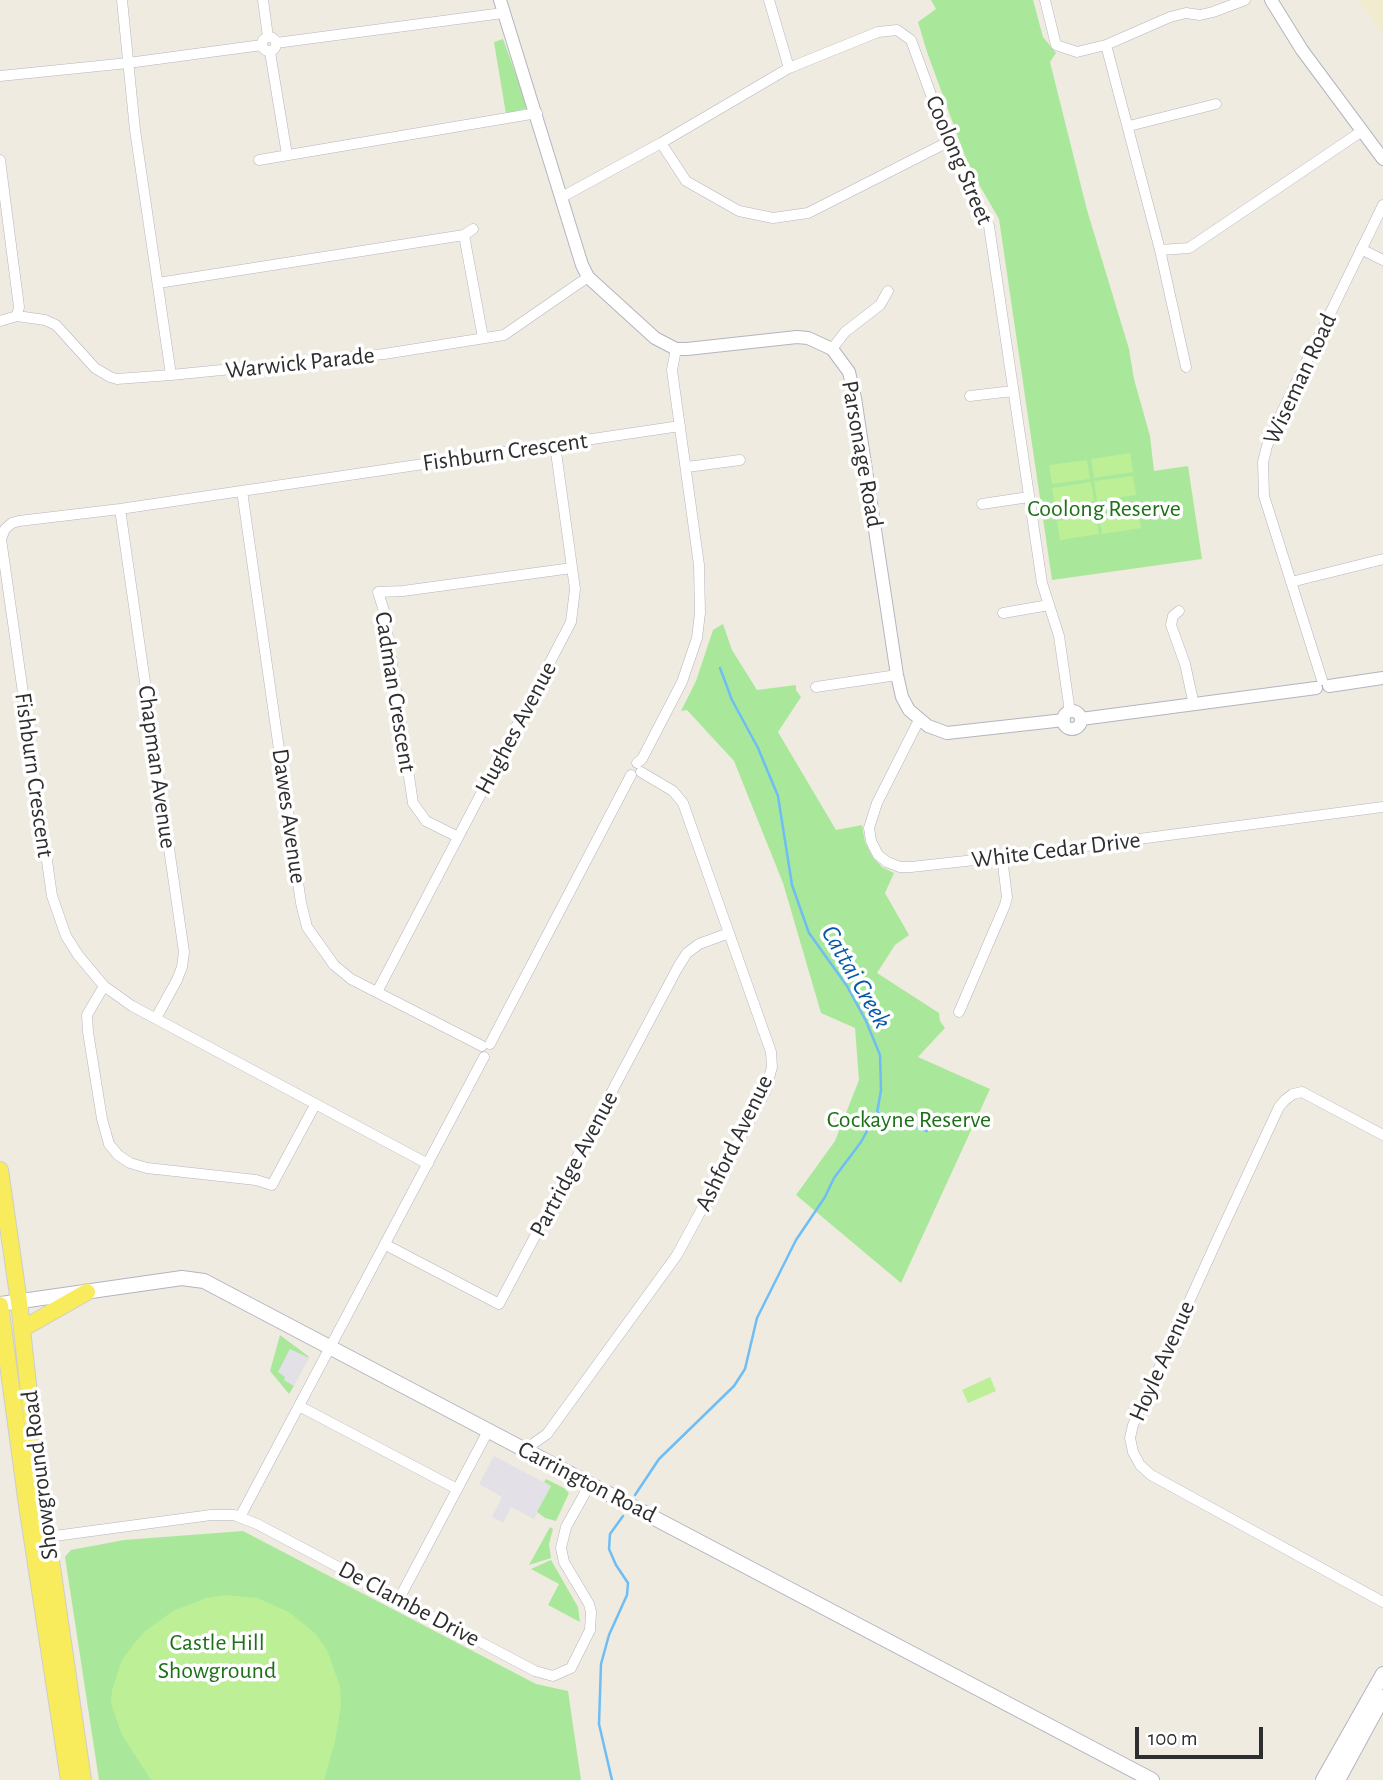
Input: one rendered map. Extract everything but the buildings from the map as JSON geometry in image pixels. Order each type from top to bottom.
[{"type":"main road","name":"Showground Road","points":[[0,1170],[19,1301],[36,1457],[40,1538],[69,1780]]},
{"type":"main road","name":"Carrington Road","points":[[0,1305],[193,1278],[222,1289],[1152,1780]]},
{"type":"main road","points":[[22,1329],[87,1292]]},
{"type":"main road","name":"Showground Road","points":[[0,1305],[83,1780]]},
{"type":"main road","points":[[1323,1780],[1383,1674]]},
{"type":"main road","points":[[1338,1780],[1383,1698]]},
{"type":"street","points":[[122,0],[135,130],[171,376]]},
{"type":"street","points":[[263,0],[287,155]]},
{"type":"street","points":[[769,0],[789,68]]},
{"type":"street","points":[[1045,0],[1056,45],[1077,52],[1106,45],[1170,17],[1186,13],[1200,15],[1245,0]]},
{"type":"street","points":[[1271,0],[1290,33],[1383,159]]},
{"type":"street","points":[[0,76],[128,63],[269,44],[502,6],[588,277],[655,338],[676,349],[673,370],[701,588],[697,638],[682,682],[485,1049],[386,1245],[240,1517]]},
{"type":"street","name":"Coolong Street","points":[[562,197],[789,68],[878,32],[897,30],[911,40],[958,171],[989,226],[1042,583],[1059,636],[1067,716]]},
{"type":"street","points":[[1106,45],[1160,250],[1186,367]]},
{"type":"street","points":[[1129,127],[1216,104]]},
{"type":"street","points":[[259,160],[537,113]]},
{"type":"street","points":[[1160,250],[1189,248],[1362,131]]},
{"type":"street","points":[[661,143],[686,181],[739,211],[773,218],[808,213],[948,142]]},
{"type":"street","points":[[0,160],[19,302],[16,316],[0,321]]},
{"type":"street","name":"Wiseman Road","points":[[1323,685],[1263,492],[1264,454],[1383,205]]},
{"type":"street","points":[[158,283],[469,232],[482,338]]},
{"type":"street","points":[[1361,250],[1383,260]]},
{"type":"street","name":"Warwick Parade","points":[[16,316],[45,320],[56,325],[95,368],[110,377],[117,379],[171,376],[384,355],[504,335],[588,277]]},
{"type":"street","points":[[832,349],[845,332],[880,305],[888,291]]},
{"type":"street","name":"Parsonage Road","points":[[676,349],[797,337],[816,340],[832,349],[842,360],[853,384],[897,675],[905,704],[919,720]]},
{"type":"street","points":[[970,396],[1013,391]]},
{"type":"street","name":"Fishburn Crescent","points":[[428,1164],[132,1006],[104,986],[66,936],[52,895],[1,539],[5,529],[12,523],[680,425]]},
{"type":"street","name":"Hughes Avenue","points":[[377,992],[571,622],[576,601],[555,445]]},
{"type":"street","points":[[687,467],[740,460]]},
{"type":"street","name":"Dawes Avenue","points":[[242,491],[301,903],[307,927],[334,965],[351,978],[485,1049]]},
{"type":"street","points":[[982,503],[1029,496]]},
{"type":"street","name":"Chapman Avenue","points":[[120,509],[184,952],[177,980],[156,1018]]},
{"type":"street","points":[[1291,582],[1383,559]]},
{"type":"street","name":"Cadman Crescent","points":[[458,837],[426,821],[413,803],[384,611],[378,592],[572,568]]},
{"type":"street","points":[[1003,613],[1049,605]]},
{"type":"street","points":[[1179,611],[1173,616],[1171,625],[1185,664],[1194,705]]},
{"type":"street","points":[[816,687],[897,675]]},
{"type":"street","points":[[919,720],[940,731],[956,733],[1077,713],[1081,719],[1383,678]]},
{"type":"street","name":"White Cedar Drive","points":[[919,720],[869,823],[871,841],[878,855],[893,865],[911,867],[1002,857],[1383,807]]},
{"type":"street","name":"Ashford Avenue","points":[[524,1450],[547,1434],[677,1255],[769,1080],[772,1067],[771,1052],[683,803],[673,791],[636,770]]},
{"type":"street","points":[[958,1012],[1005,905],[1007,897],[1002,857]]},
{"type":"street","name":"Partridge Avenue","points":[[386,1245],[499,1304],[678,967],[687,953],[699,944],[729,933]]},
{"type":"street","points":[[104,986],[87,1015],[88,1032],[102,1119],[109,1144],[118,1155],[130,1163],[146,1168],[256,1180],[272,1185],[315,1105]]},
{"type":"street","name":"Hoyle Avenue","points":[[1383,1135],[1302,1092],[1293,1094],[1279,1107],[1133,1425],[1130,1438],[1140,1465],[1151,1475],[1383,1602]]},
{"type":"street","points":[[299,1406],[457,1489]]},
{"type":"street","points":[[400,1599],[488,1431]]},
{"type":"street","name":"De Clambe Drive","points":[[40,1538],[211,1515],[240,1517],[541,1674],[553,1676],[566,1672],[575,1662],[587,1638],[592,1620],[589,1604],[564,1562],[561,1541],[590,1484]]},
{"type":"shaded area","points":[[1358,0],[1383,0],[1383,35]]},
{"type":"shaded area","points":[[290,1348],[309,1358],[294,1386],[277,1373]]},
{"type":"shaded area","points":[[494,1456],[551,1486],[534,1519],[511,1507],[503,1523],[492,1517],[502,1497],[479,1484]]},
{"type":"green space","name":"Coolong Reserve","points":[[931,0],[1033,0],[1043,37],[1056,53],[1050,62],[1087,210],[1129,349],[1134,379],[1150,436],[1154,471],[1188,466],[1202,559],[1052,580],[999,219],[969,167],[927,52],[918,22],[936,9]]},
{"type":"green space","points":[[503,39],[528,108],[506,114],[494,42]]},
{"type":"green space","points":[[1130,453],[1133,472],[1094,478],[1091,459]]},
{"type":"green space","points":[[1087,460],[1090,479],[1052,484],[1049,465]]},
{"type":"green space","points":[[1133,476],[1136,495],[1097,501],[1094,481]]},
{"type":"green space","points":[[1091,482],[1094,501],[1055,507],[1052,488]]},
{"type":"green space","points":[[1138,509],[1141,528],[1102,534],[1099,515]]},
{"type":"green space","points":[[1096,515],[1099,534],[1060,540],[1057,521]]},
{"type":"green space","name":"Cockayne Reserve","points":[[723,624],[732,650],[757,690],[796,685],[801,697],[778,732],[836,830],[862,825],[865,842],[872,856],[882,867],[894,873],[885,893],[909,935],[895,945],[877,973],[939,1013],[945,1028],[918,1057],[990,1089],[901,1283],[796,1195],[835,1141],[859,1080],[855,1028],[821,1013],[783,883],[734,761],[687,710],[681,711],[696,681],[713,630]]},
{"type":"green space","points":[[280,1335],[309,1358],[290,1349],[278,1372],[294,1386],[289,1394],[270,1371]]},
{"type":"green space","points":[[990,1377],[996,1391],[968,1403],[962,1390]]},
{"type":"green space","points":[[546,1479],[569,1493],[556,1521],[537,1512],[551,1486],[544,1482]]},
{"type":"green space","points":[[550,1527],[553,1529],[549,1544],[551,1558],[529,1565]]},
{"type":"green space","name":"Castle Hill Showground","points":[[243,1531],[536,1684],[568,1691],[581,1780],[99,1780],[65,1557],[71,1550],[124,1540]]},
{"type":"green space","points":[[551,1560],[578,1607],[580,1622],[548,1605],[559,1584],[531,1569]]},
{"type":"green space","points":[[225,1595],[257,1598],[289,1612],[316,1634],[327,1650],[340,1686],[341,1706],[324,1780],[151,1780],[122,1735],[111,1704],[112,1690],[122,1660],[133,1645],[145,1631],[173,1611],[206,1598]]},
{"type":"waterway","name":"Cattai Creek","points":[[635,1495],[659,1459],[734,1386],[745,1369],[757,1318],[796,1240],[825,1197],[834,1178],[861,1142],[877,1113],[881,1090],[880,1055],[847,986],[809,933],[792,885],[778,796],[758,748],[732,700],[720,668]]},
{"type":"waterway","points":[[878,1113],[927,1131]]},
{"type":"waterway","name":"Cattai Creek","points":[[612,1780],[599,1724],[601,1664],[609,1635],[627,1595],[628,1583],[609,1549],[610,1534],[623,1516]]}]
